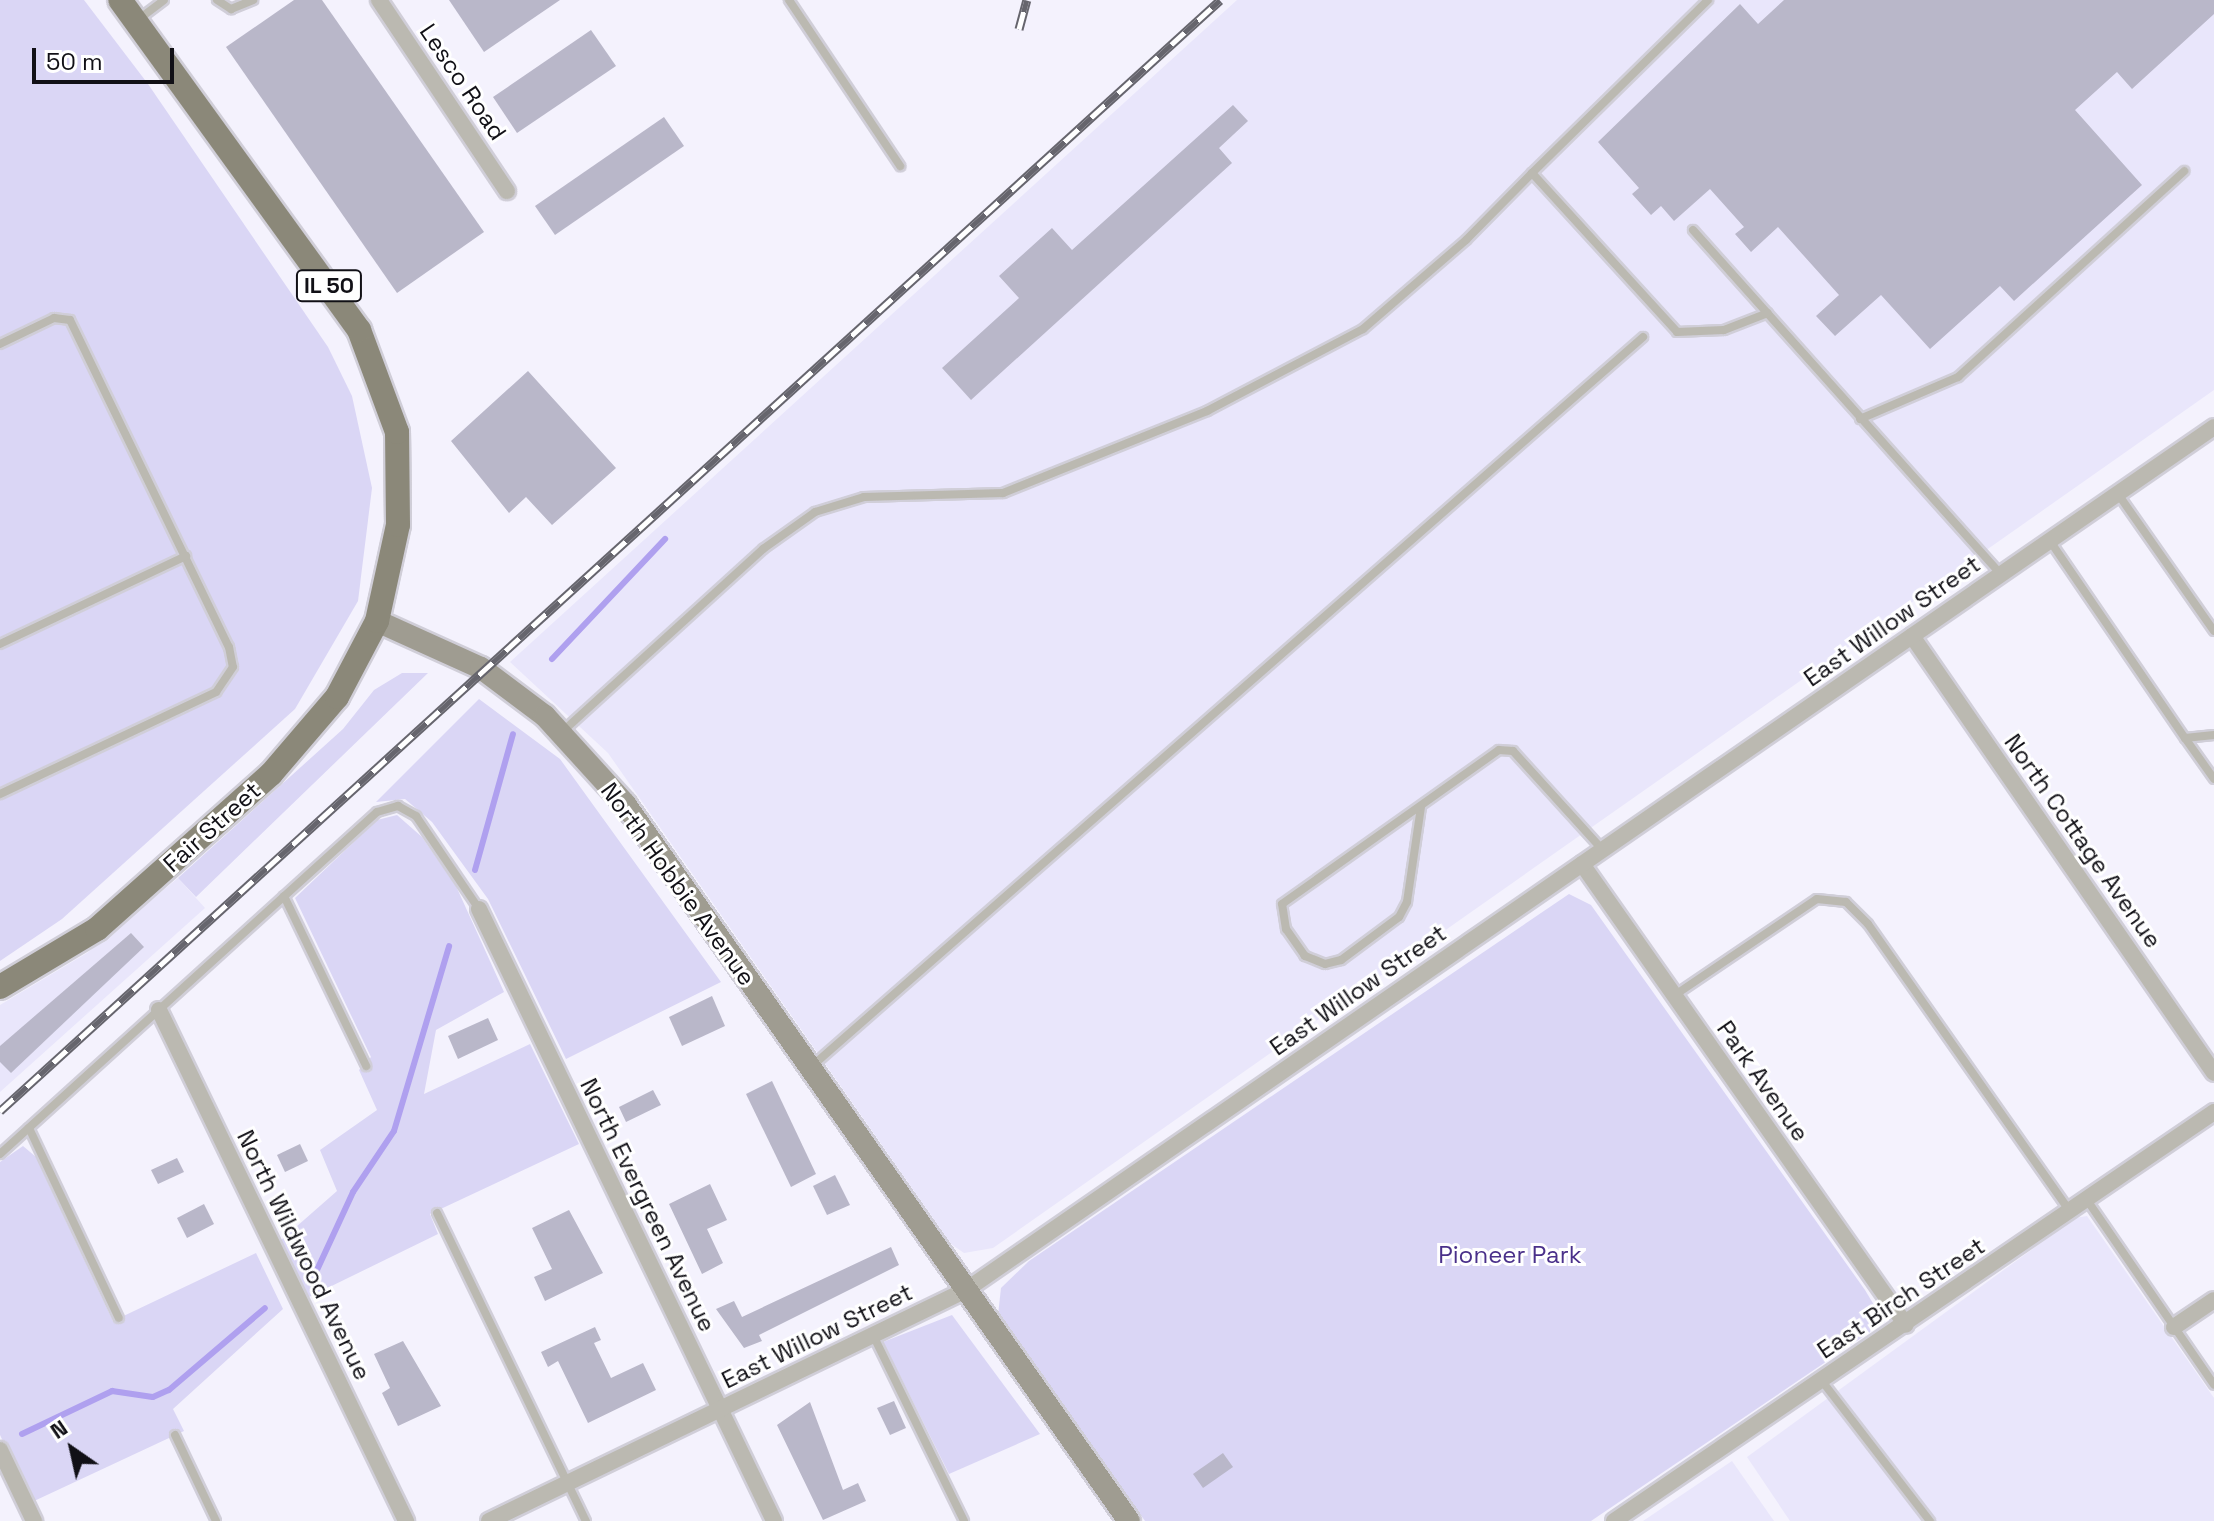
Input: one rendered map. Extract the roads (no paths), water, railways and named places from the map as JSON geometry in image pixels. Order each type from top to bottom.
[{"type":"main road","name":"IL 50","points":[[120,0],[337,298],[376,363],[397,432],[400,473],[391,570],[377,621]]},
{"type":"main road","name":"North Hobbie Avenue","points":[[377,621],[481,668],[561,733],[625,804],[1129,1521]]},
{"type":"main road","name":"Fair Street","points":[[0,987],[97,929],[271,774],[337,697],[377,621]]},
{"type":"street","name":"Lesco Road","points":[[379,0],[507,191]]},
{"type":"street","name":"East Willow Street","points":[[489,1521],[966,1290],[2214,427]]},
{"type":"street","name":"North Cottage Avenue","points":[[1912,636],[2214,1073]]},
{"type":"street","name":"Park Avenue","points":[[1582,864],[1906,1325]]},
{"type":"street","name":"North Evergreen Avenue","points":[[479,909],[774,1521]]},
{"type":"street","name":"North Wildwood Avenue","points":[[159,1010],[406,1521]]},
{"type":"street","name":"East Birch Street","points":[[1614,1521],[1906,1325],[2214,1112]]},
{"type":"street","points":[[2174,1327],[2214,1300]]},
{"type":"street","points":[[0,1450],[34,1521]]},
{"type":"lane","points":[[136,21],[164,0]]},
{"type":"lane","points":[[217,0],[231,9],[253,0]]},
{"type":"lane","points":[[789,0],[900,166]]},
{"type":"lane","points":[[561,733],[763,549],[815,512],[864,497],[1003,493],[1207,411],[1363,329],[1466,240],[1708,0]]},
{"type":"lane","points":[[1860,419],[1958,377],[2184,171]]},
{"type":"lane","points":[[1532,173],[1677,332],[1724,330],[1768,313]]},
{"type":"lane","points":[[1693,230],[2002,574]]},
{"type":"lane","points":[[0,344],[54,318],[70,320],[229,647],[228,680],[0,794]]},
{"type":"lane","points":[[810,1068],[1643,337]]},
{"type":"lane","points":[[2118,494],[2214,631]]},
{"type":"lane","points":[[2050,541],[2214,779]]},
{"type":"lane","points":[[0,644],[186,556]]},
{"type":"lane","points":[[2185,738],[2214,735]]},
{"type":"lane","points":[[1421,807],[1407,902],[1399,917],[1341,960],[1325,964],[1305,956],[1286,929],[1282,904],[1499,750],[1513,751],[1603,850]]},
{"type":"lane","points":[[0,1154],[377,812],[398,806],[434,839],[479,909]]},
{"type":"lane","points":[[284,896],[366,1066]]},
{"type":"lane","points":[[1674,996],[1817,899],[1846,902],[1868,924],[2070,1212]]},
{"type":"lane","points":[[29,1128],[119,1318]]},
{"type":"lane","points":[[2087,1200],[2214,1385]]},
{"type":"lane","points":[[437,1213],[586,1521]]},
{"type":"lane","points":[[873,1335],[964,1521]]},
{"type":"lane","points":[[1822,1381],[1930,1521]]},
{"type":"lane","points":[[175,1435],[216,1521]]},
{"type":"waterway","points":[[552,659],[665,539]]},
{"type":"waterway","points":[[475,870],[513,734]]},
{"type":"waterway","points":[[317,1270],[353,1192],[394,1131],[449,946]]},
{"type":"waterway","points":[[22,1434],[112,1391],[153,1397],[169,1390],[265,1308]]},
{"type":"railway","points":[[1019,29],[1027,0]]},
{"type":"railway","points":[[0,1111],[1220,0]]},
{"type":"park label","name":"Pioneer Park","points":[[1510,1255]]}]
